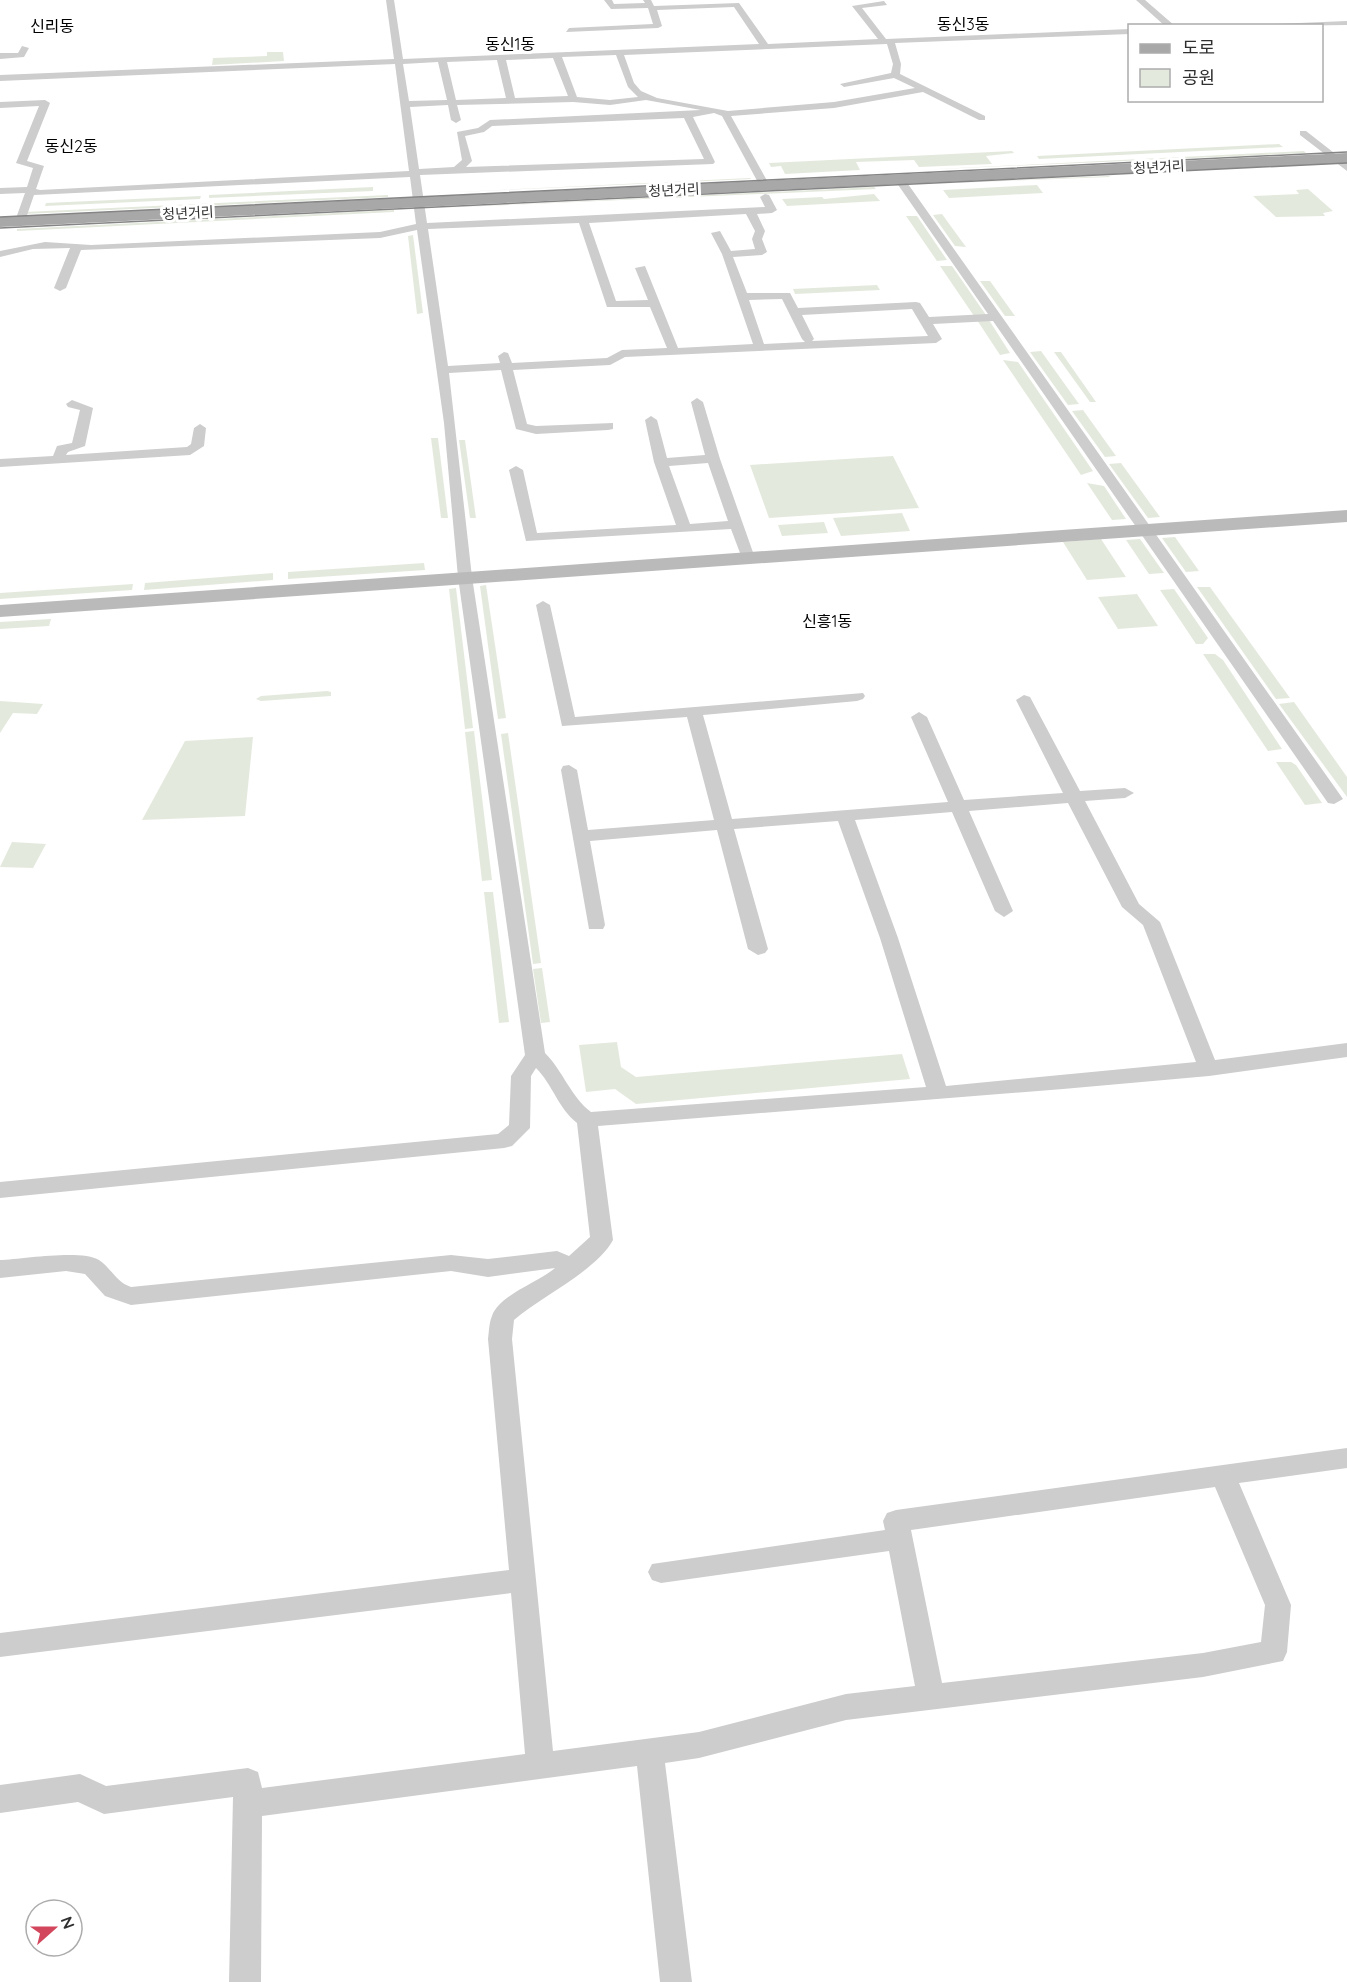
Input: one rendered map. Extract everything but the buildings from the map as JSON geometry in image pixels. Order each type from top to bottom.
[{"type":"main road","name":"청년거리","points":[[0,222],[418,202],[765,191],[899,179],[1343,162]]},
{"type":"street","points":[[390,0],[442,370],[465,577],[535,1055],[552,1072],[572,1108],[587,1120],[1209,1069],[1347,1050]]},
{"type":"street","points":[[608,0],[611,7],[650,4],[736,6],[765,46]]},
{"type":"street","points":[[1140,0],[1169,24]]},
{"type":"street","points":[[884,3],[856,6],[887,41],[897,64],[895,75]]},
{"type":"street","points":[[569,30],[658,26],[650,4]]},
{"type":"street","points":[[1323,24],[1347,23]]},
{"type":"street","points":[[0,78],[501,57],[538,51],[556,54],[619,52],[693,46],[765,46],[1128,31]]},
{"type":"street","points":[[0,56],[21,55],[25,48]]},
{"type":"street","points":[[619,52],[633,88],[648,97]]},
{"type":"street","points":[[556,54],[573,99]]},
{"type":"street","points":[[501,57],[511,101]]},
{"type":"street","points":[[442,59],[456,120]]},
{"type":"street","points":[[844,84],[895,75],[921,90],[982,118]]},
{"type":"street","points":[[457,170],[466,161],[460,134],[481,130],[490,123],[541,124],[687,115],[711,111],[726,114],[834,105],[921,90]]},
{"type":"street","points":[[405,104],[573,99],[583,102],[636,100],[648,97],[700,104],[711,111]]},
{"type":"street","points":[[0,105],[45,103],[21,164],[39,166],[20,221]]},
{"type":"street","points":[[0,254],[30,246],[91,248],[372,235],[421,226],[772,210],[765,191],[726,114]]},
{"type":"street","points":[[0,191],[40,193],[457,170],[711,162],[687,115]]},
{"type":"street","points":[[1303,133],[1343,162]]},
{"type":"street","points":[[899,179],[1334,799]]},
{"type":"street","points":[[727,254],[762,252],[757,239],[760,231],[750,211]]},
{"type":"street","points":[[584,220],[611,305],[655,303]]},
{"type":"street","points":[[716,233],[727,254],[760,348]]},
{"type":"street","points":[[60,288],[77,246]]},
{"type":"street","points":[[641,268],[674,352]]},
{"type":"street","points":[[743,297],[786,295],[808,339]]},
{"type":"street","points":[[442,370],[505,360],[610,361],[622,354],[936,339],[916,305],[795,312]]},
{"type":"street","points":[[847,309],[866,342]]},
{"type":"street","points":[[926,321],[996,317]]},
{"type":"street","points":[[505,360],[521,426],[536,430],[608,426]]},
{"type":"street","points":[[697,402],[713,459],[748,558]]},
{"type":"street","points":[[58,459],[62,449],[78,446],[87,408],[72,404]]},
{"type":"street","points":[[651,420],[684,528]]},
{"type":"street","points":[[0,463],[190,451],[197,446],[200,428]]},
{"type":"street","points":[[662,462],[713,459]]},
{"type":"street","points":[[516,470],[531,538],[735,525]]},
{"type":"street","points":[[0,611],[1347,516]]},
{"type":"street","points":[[543,605],[568,723],[856,696]]},
{"type":"street","points":[[1024,700],[1131,907],[1152,922],[1209,1069]]},
{"type":"street","points":[[694,712],[758,949]]},
{"type":"street","points":[[919,717],[1004,911]]},
{"type":"street","points":[[569,770],[596,925]]},
{"type":"street","points":[[580,836],[1125,793]]},
{"type":"street","points":[[845,816],[889,938],[938,1093]]},
{"type":"street","points":[[0,1190],[504,1141],[519,1128],[521,1076],[535,1055]]},
{"type":"street","points":[[540,1766],[500,1340],[502,1316],[528,1295],[555,1281],[602,1240],[587,1120]]},
{"type":"street","points":[[0,1269],[66,1263],[91,1266],[113,1290],[131,1296],[451,1263],[488,1268],[557,1259],[572,1268]]},
{"type":"street","points":[[932,1695],[896,1521],[1224,1477],[1347,1458]]},
{"type":"street","points":[[249,1804],[699,1745],[846,1707],[932,1695],[1203,1665],[1273,1652],[1278,1605],[1224,1477]]},
{"type":"street","points":[[661,1572],[899,1539]]},
{"type":"street","points":[[0,1645],[160,1627],[522,1580]]},
{"type":"street","points":[[650,1752],[676,1982]]},
{"type":"street","points":[[0,1799],[80,1788],[104,1800],[248,1782],[245,1982]]},
{"type":"green space","points":[[267,52],[283,52],[284,61],[212,65],[213,58],[267,56]]},
{"type":"green space","points":[[1279,144],[1283,147],[1039,159],[1037,156]]},
{"type":"green space","points":[[1012,151],[1014,153],[986,156],[992,164],[919,167],[914,160],[856,162],[860,170],[785,174],[781,166],[771,167],[769,163]]},
{"type":"green space","points":[[1304,151],[1306,153],[918,170]]},
{"type":"green space","points":[[1109,176],[1110,177],[928,184]]},
{"type":"green space","points":[[750,178],[751,179],[435,193]]},
{"type":"green space","points":[[1037,185],[1043,193],[949,198],[943,190]]},
{"type":"green space","points":[[373,187],[373,191],[209,198],[209,195]]},
{"type":"green space","points":[[874,187],[876,189],[438,208]]},
{"type":"green space","points":[[1308,189],[1333,211],[1323,213],[1325,216],[1276,217],[1253,196],[1299,194],[1296,190]]},
{"type":"green space","points":[[874,194],[880,201],[787,206],[782,199],[822,197],[824,199]]},
{"type":"green space","points":[[388,195],[388,197],[24,214],[25,212]]},
{"type":"green space","points":[[201,196],[200,199],[45,206],[46,203]]},
{"type":"green space","points":[[394,210],[394,212],[17,231],[17,229]]},
{"type":"green space","points":[[942,214],[966,247],[955,246],[933,215]]},
{"type":"green space","points":[[906,216],[917,216],[947,260],[937,261]]},
{"type":"green space","points":[[413,235],[423,313],[417,314],[408,236]]},
{"type":"green space","points":[[940,266],[952,266],[986,315],[974,316]]},
{"type":"green space","points":[[980,281],[990,281],[1015,316],[1005,316]]},
{"type":"green space","points":[[877,285],[880,290],[795,294],[793,289]]},
{"type":"green space","points":[[977,320],[989,320],[1010,353],[1000,355]]},
{"type":"green space","points":[[1041,351],[1079,404],[1068,405],[1030,352]]},
{"type":"green space","points":[[1054,352],[1061,352],[1096,402],[1090,402]]},
{"type":"green space","points":[[1003,360],[1018,362],[1093,471],[1081,475]]},
{"type":"green space","points":[[1083,410],[1116,456],[1105,457],[1072,411]]},
{"type":"green space","points":[[431,438],[438,438],[448,518],[441,518]]},
{"type":"green space","points":[[459,440],[465,440],[476,518],[470,518]]},
{"type":"green space","points":[[893,456],[919,508],[769,518],[750,465]]},
{"type":"green space","points":[[1121,463],[1160,517],[1148,518],[1109,464]]},
{"type":"green space","points":[[1087,483],[1104,486],[1126,519],[1112,520]]},
{"type":"green space","points":[[902,513],[910,531],[841,536],[833,518]]},
{"type":"green space","points":[[824,522],[828,533],[782,536],[778,525]]},
{"type":"green space","points":[[1175,537],[1199,571],[1186,572],[1162,538]]},
{"type":"green space","points":[[1101,539],[1126,577],[1087,580],[1063,542]]},
{"type":"green space","points":[[1140,539],[1164,573],[1149,574],[1126,540]]},
{"type":"green space","points":[[424,563],[425,570],[288,579],[288,572]]},
{"type":"green space","points":[[273,573],[273,580],[144,590],[145,583]]},
{"type":"green space","points":[[133,584],[132,590],[0,599],[0,593]]},
{"type":"green space","points":[[486,585],[506,718],[498,719],[480,586]]},
{"type":"green space","points":[[1197,587],[1210,587],[1290,698],[1276,699]]},
{"type":"green space","points":[[456,588],[473,728],[465,729],[449,589]]},
{"type":"green space","points":[[1174,589],[1208,638],[1203,644],[1196,644],[1160,590]]},
{"type":"green space","points":[[1137,594],[1158,626],[1118,629],[1098,597]]},
{"type":"green space","points":[[51,619],[49,626],[0,629],[0,622]]},
{"type":"green space","points":[[1203,654],[1215,654],[1223,660],[1282,749],[1268,751]]},
{"type":"green space","points":[[331,692],[331,696],[261,701],[256,699],[261,696]]},
{"type":"green space","points":[[0,701],[43,704],[37,714],[13,713],[0,733]]},
{"type":"green space","points":[[1294,702],[1347,777],[1347,797],[1279,704]]},
{"type":"green space","points":[[474,731],[492,880],[482,881],[465,732]]},
{"type":"green space","points":[[508,733],[541,963],[533,964],[501,734]]},
{"type":"green space","points":[[253,737],[245,816],[142,820],[185,741]]},
{"type":"green space","points":[[1276,762],[1291,762],[1296,765],[1322,803],[1305,805]]},
{"type":"green space","points":[[12,842],[46,844],[33,868],[0,867]]},
{"type":"green space","points":[[484,892],[493,892],[509,1022],[499,1023]]},
{"type":"green space","points":[[542,968],[550,1022],[541,1023],[533,969]]},
{"type":"green space","points":[[617,1042],[621,1067],[636,1077],[902,1054],[910,1079],[636,1104],[615,1089],[586,1092],[579,1045]]},
{"type":"tram line","points":[[0,217],[1347,152]]},
{"type":"tram line","points":[[0,228],[1347,163]]},
{"type":"district","name":"동신3동","points":[[963,24]]},
{"type":"district","name":"신리동","points":[[52,26]]},
{"type":"district","name":"동신1동","points":[[510,44]]},
{"type":"district","name":"동신2동","points":[[71,146]]},
{"type":"district","name":"신흥1동","points":[[827,621]]}]
